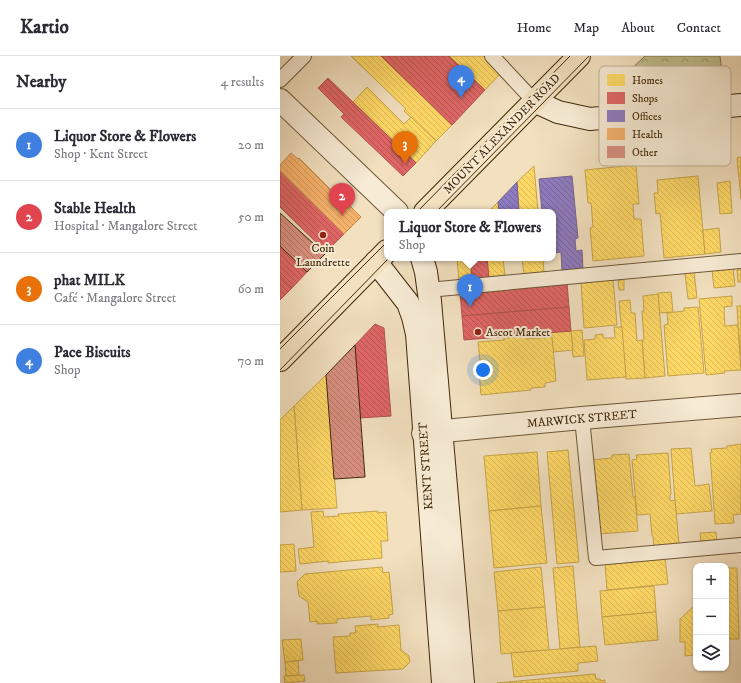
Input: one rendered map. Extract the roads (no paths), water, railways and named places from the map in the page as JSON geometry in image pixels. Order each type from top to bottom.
[{"type":"main road","name":"MOUNT ALEXANDER ROAD","points":[[429,209],[534,102],[569,61]]},
{"type":"main road","points":[[280,360],[381,257]]},
{"type":"street","points":[[280,100],[394,209]]},
{"type":"street","points":[[534,102],[558,112],[590,119],[599,118]]},
{"type":"street","points":[[731,106],[741,105]]},
{"type":"street","name":"KENT STREET","points":[[381,257],[405,299],[413,317],[418,342],[432,432],[463,683]]},
{"type":"street","name":"KENT STREET","points":[[423,261],[428,290],[442,683]]},
{"type":"street","name":"MARWICK STREET","points":[[432,432],[741,405]]},
{"type":"lane","points":[[280,80],[304,56]]},
{"type":"lane","points":[[492,56],[534,102]]},
{"type":"lane","points":[[428,290],[741,261]]},
{"type":"lane","points":[[582,418],[596,558],[741,545]]},
{"type":"tram line","points":[[420,209],[570,56]]},
{"type":"tram line","points":[[439,209],[589,56]]},
{"type":"tram line","points":[[280,349],[384,245]]},
{"type":"tram line","points":[[280,370],[386,261]]},
{"type":"place","name":"Pace Biscuits","points":[[461,98]]},
{"type":"place","name":"phat MILK","points":[[405,164]]},
{"type":"place","name":"Stable Health","points":[[342,216]]},
{"type":"place","name":"Coin Laundrette","points":[[323,235]]},
{"type":"place","name":"Liquor Store & Flowers","points":[[470,307]]},
{"type":"place","name":"Ascot Market","points":[[478,332]]}]
